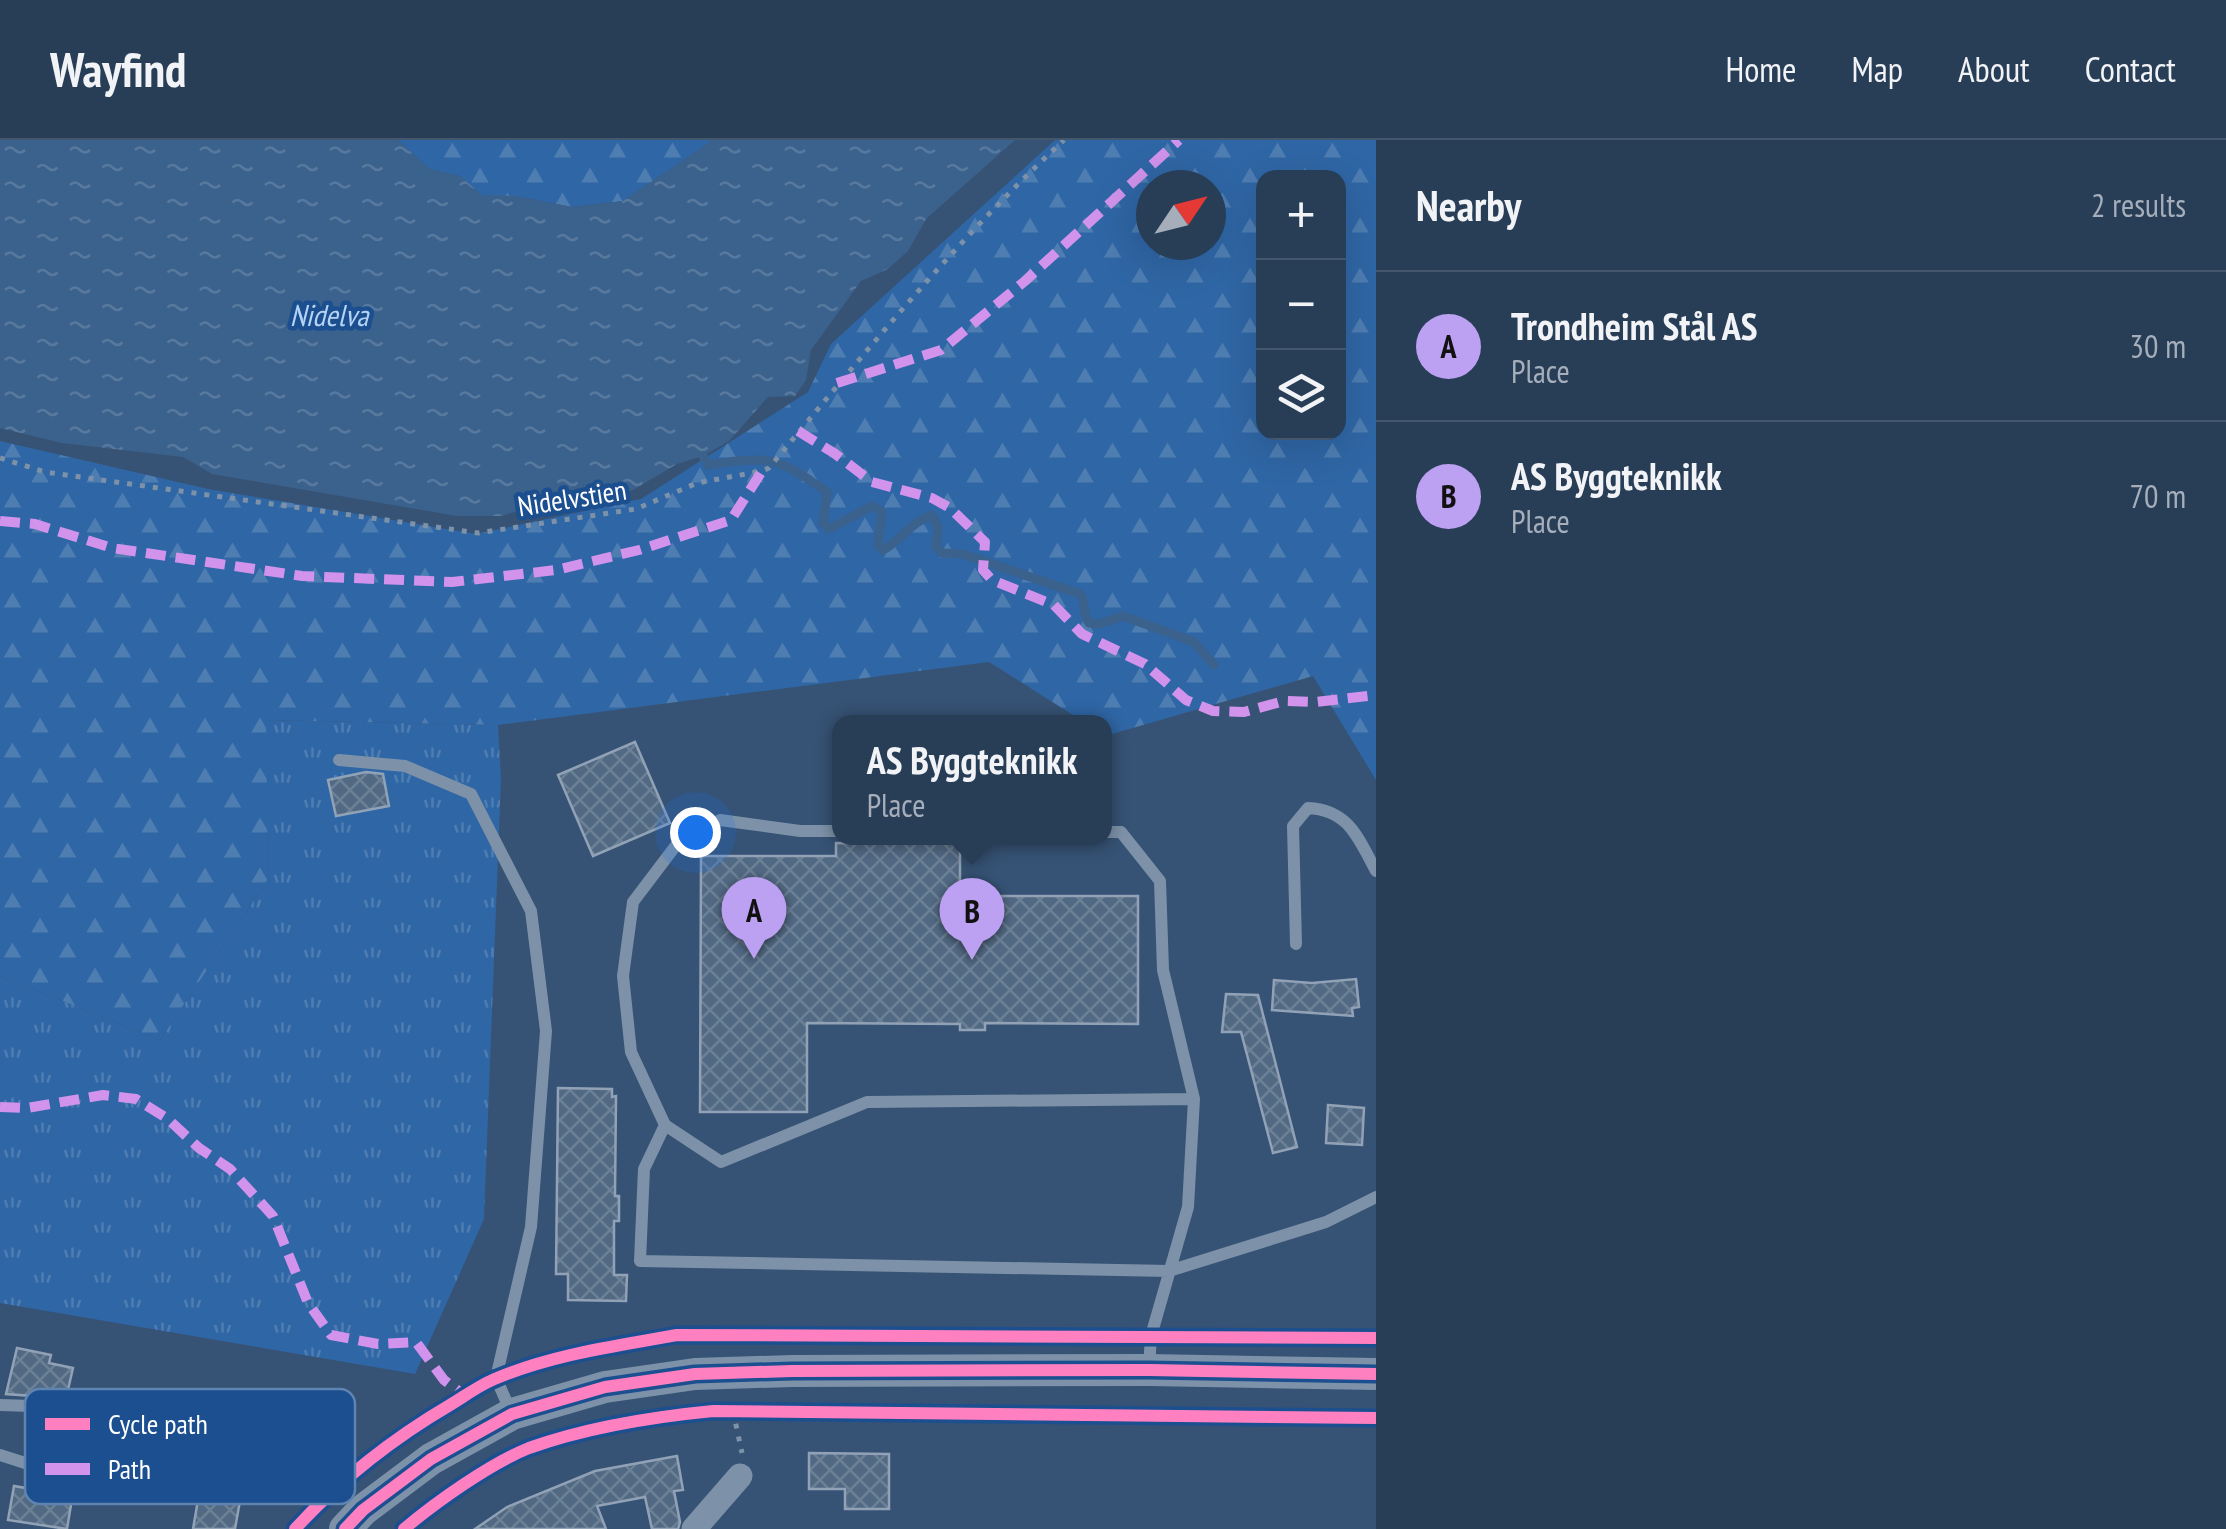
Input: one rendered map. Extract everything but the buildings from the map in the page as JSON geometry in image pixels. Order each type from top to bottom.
[{"type":"street","points":[[345,1529],[363,1510],[431,1459],[512,1414],[605,1388],[695,1374],[1149,1370],[1376,1374]]},
{"type":"street","points":[[694,1529],[740,1476]]},
{"type":"lane","points":[[339,760],[405,766],[471,794],[531,911],[546,1031],[531,1227],[496,1378],[512,1414]]},
{"type":"lane","points":[[1296,944],[1293,826],[1308,808],[1330,809],[1353,830],[1376,871]]},
{"type":"lane","points":[[832,831],[800,831],[720,820],[680,840],[633,902],[622,976],[630,1052],[665,1125],[720,1162],[867,1102],[1194,1099]]},
{"type":"lane","points":[[1112,832],[1121,832],[1160,881],[1163,970],[1194,1099],[1188,1207],[1150,1336],[1149,1370]]},
{"type":"lane","points":[[665,1125],[644,1169],[640,1261],[1170,1271],[1326,1222],[1376,1197]]},
{"type":"lane","points":[[0,1405],[25,1406]]},
{"type":"lane","points":[[0,1454],[25,1463]]},
{"type":"path","points":[[713,1410],[752,1411]]},
{"type":"path","points":[[732,1411],[742,1448],[740,1476]]},
{"type":"green space","points":[[398,140],[713,140],[623,201],[572,207],[515,196],[482,196],[460,176],[429,169]]},
{"type":"green space","points":[[1055,140],[1376,140],[1376,780],[1313,676],[1112,734],[1112,715],[1073,715],[989,662],[498,725],[266,720],[268,879],[160,1040],[0,976],[0,441],[208,489],[476,534],[641,499],[808,392],[831,344]]},
{"type":"green space","points":[[265,720],[498,725],[501,779],[484,1219],[415,1374],[0,1303],[0,976],[160,1040],[268,879]]},
{"type":"water","name":"Nidelva","points":[[0,140],[398,140],[429,169],[460,176],[482,195],[515,196],[572,207],[623,201],[713,140],[1015,140],[926,219],[908,251],[888,269],[861,281],[811,350],[806,380],[795,396],[768,397],[729,441],[703,456],[677,464],[633,490],[603,498],[550,500],[502,516],[457,516],[212,474],[183,457],[62,443],[0,428]]},
{"type":"waterway","points":[[703,456],[708,465],[759,460],[796,471],[827,492],[823,523],[829,529],[872,506],[882,512],[878,545],[883,550],[932,515],[938,528],[936,547],[942,553],[963,554],[1080,594],[1089,623],[1123,616],[1194,642],[1214,665]]},
{"type":"marked path","points":[[837,383],[941,350],[1025,281],[1179,140]]},
{"type":"marked path","points":[[798,431],[872,482],[932,498],[950,508],[985,542],[983,570],[992,580],[1054,605],[1082,634],[1145,664],[1186,700],[1213,711],[1244,712],[1284,701],[1316,702],[1376,695]]},
{"type":"marked path","points":[[0,521],[35,524],[112,548],[302,576],[452,582],[556,570],[639,550],[731,520],[762,471]]},
{"type":"marked path","points":[[0,1107],[27,1108],[103,1095],[136,1099],[168,1119],[199,1148],[230,1169],[273,1216],[308,1303],[331,1335],[378,1344],[416,1342],[444,1380],[465,1396]]},
{"type":"cycle path","points":[[355,1472],[408,1432],[485,1383],[541,1363],[677,1335],[1376,1338]]},
{"type":"cycle path","points":[[345,1529],[363,1510],[431,1459],[512,1414],[605,1387],[695,1374],[792,1371],[1376,1374]]},
{"type":"cycle path","points":[[404,1529],[464,1484],[529,1448],[597,1429],[690,1413],[1376,1418]]},
{"type":"cycle path","points":[[295,1529],[319,1504]]},
{"type":"place","name":"Trondheim Stål AS","points":[[754,959]]},
{"type":"place","name":"AS Byggteknikk","points":[[972,960]]}]
